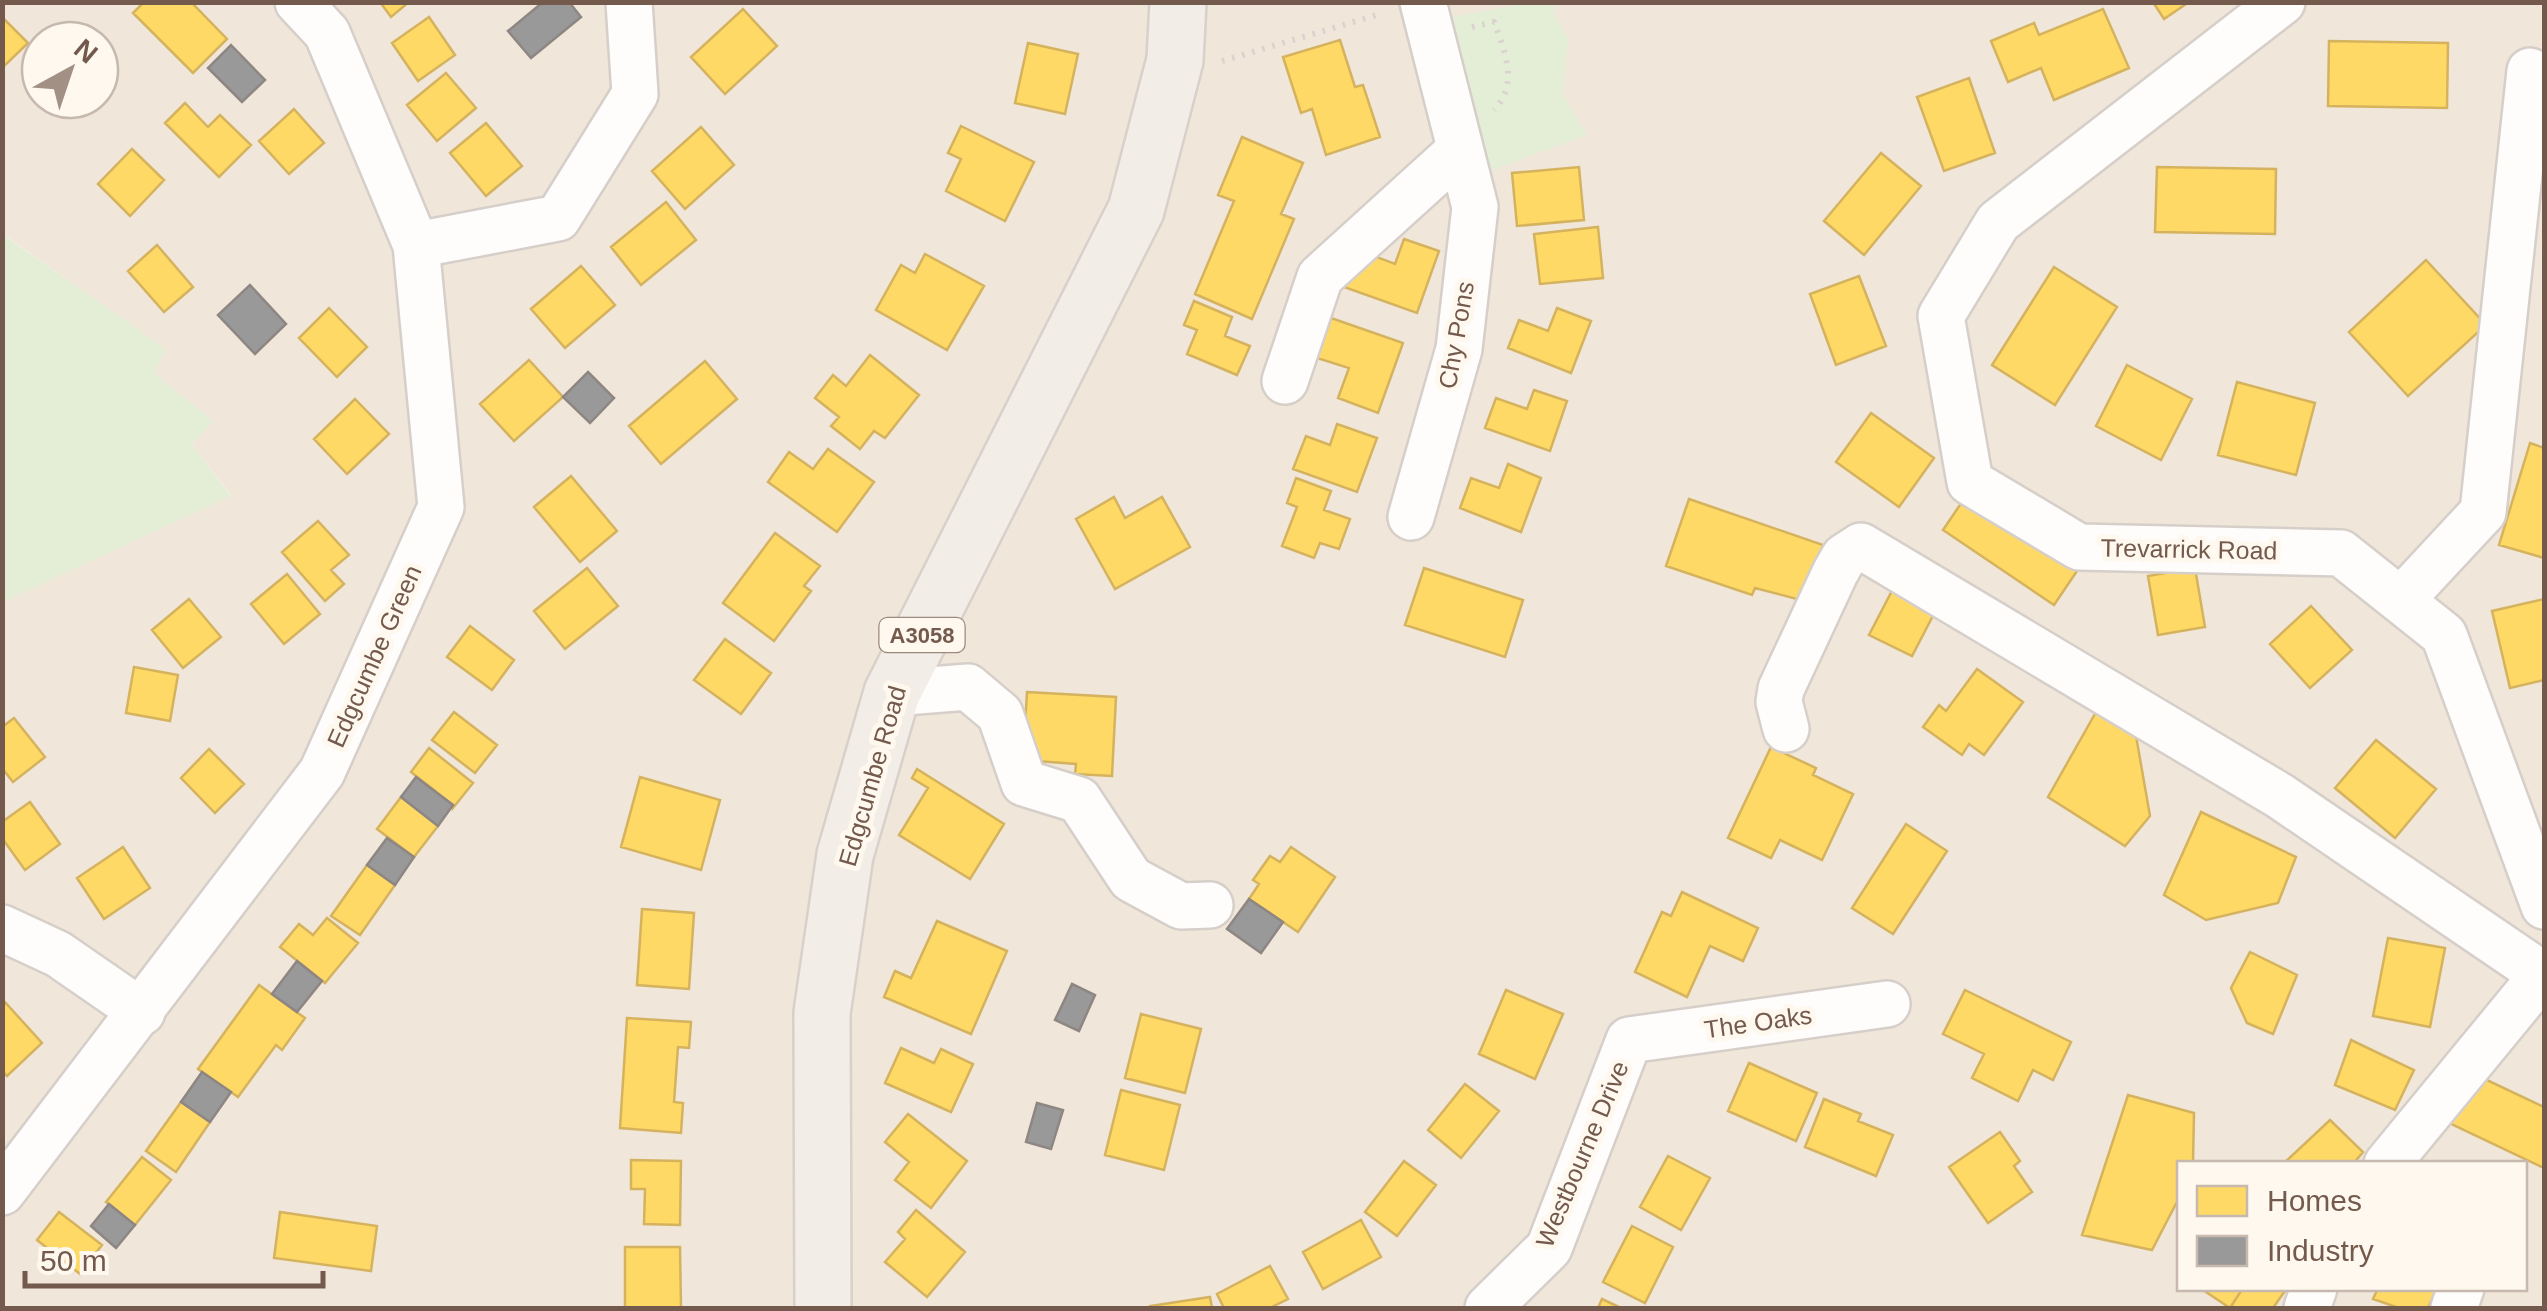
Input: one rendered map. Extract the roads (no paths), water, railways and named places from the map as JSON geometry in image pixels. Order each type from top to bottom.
[{"type":"main road","name":"Edgcumbe Road","points":[[823,1308],[822,1013],[846,854],[892,693],[1136,210],[1175,60],[1178,2]]},
{"type":"street","name":"Edgcumbe Green","points":[[2,1192],[322,772],[441,507],[416,245],[327,33],[298,2]]},
{"type":"street","points":[[416,245],[558,218],[635,94],[629,2]]},
{"type":"street","name":"Trevarrick Road","points":[[2282,2],[1998,222],[1942,316],[1970,482],[2079,547],[2341,552],[2444,635],[2544,906]]},
{"type":"street","name":"Chy Pons","points":[[1410,518],[1459,349],[1475,207],[1411,5]]},
{"type":"street","points":[[2401,600],[2483,512],[2530,72]]},
{"type":"street","points":[[1285,380],[1320,277],[1460,150]]},
{"type":"street","points":[[1786,730],[1779,702],[1781,689],[1834,573],[1844,558],[1861,546],[2280,796],[2544,974],[2389,1161]]},
{"type":"street","points":[[892,693],[968,688],[1000,714],[1024,783],[1079,800],[1131,879],[1181,906],[1210,905]]},
{"type":"street","points":[[2,928],[58,954],[142,1012]]},
{"type":"street","name":"The Oaks","points":[[1629,1040],[1887,1004]]},
{"type":"street","name":"Westbourne Drive","points":[[1488,1308],[1549,1248],[1629,1040]]}]
